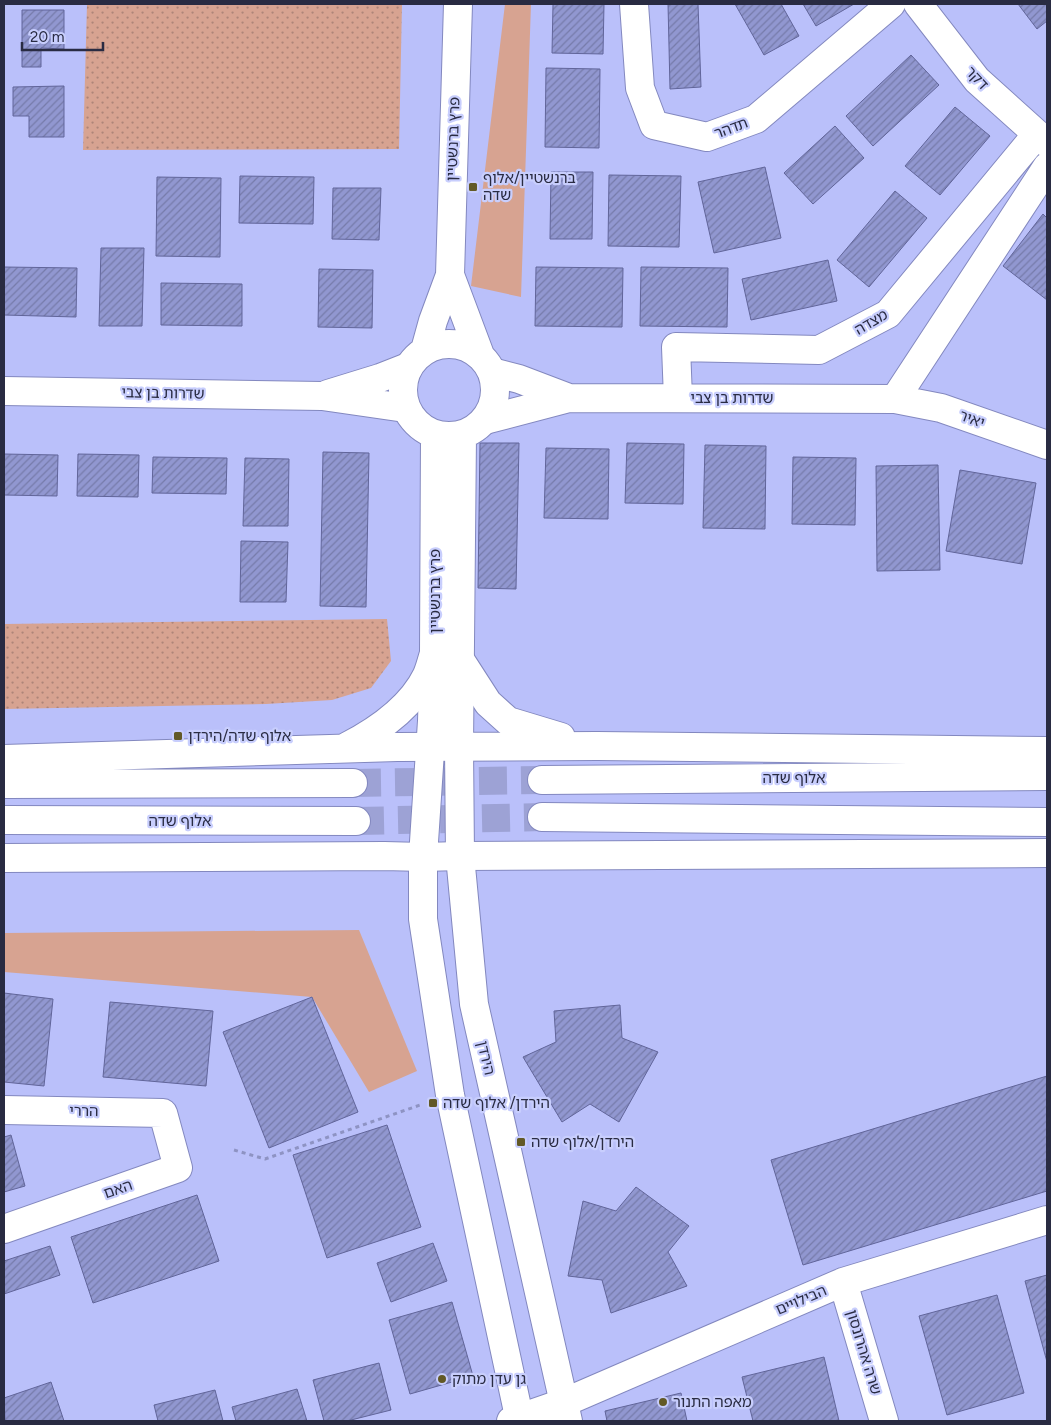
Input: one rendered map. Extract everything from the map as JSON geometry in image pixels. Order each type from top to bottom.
[{"type":"street","name":"פרץ ברנשטיין","points":[[417,358],[450,275],[458,4]]},
{"type":"street","name":"תדהר","points":[[634,4],[640,88],[654,125],[707,137],[756,119],[892,4]]},
{"type":"street","name":"דקר","points":[[918,4],[977,80],[1042,139]]},
{"type":"street","name":"מצדה","points":[[678,398],[676,347],[819,350],[888,314],[1042,139]]},
{"type":"street","points":[[895,399],[1047,167]]},
{"type":"street","name":"פרץ ברנשטיין","points":[[450,275],[486,364]]},
{"type":"street","points":[[459,345],[470,348],[486,364],[495,385],[495,397],[492,409],[485,420],[474,429],[462,435],[448,437],[434,435],[422,429],[412,420],[405,408],[402,394],[403,380],[417,358],[436,346],[459,345]]},
{"type":"street","name":"שדרות בן צבי","points":[[322,396],[380,378],[417,358]]},
{"type":"street","name":"שדרות בן צבי","points":[[486,364],[569,398]]},
{"type":"street","name":"שדרות בן צבי","points":[[4,391],[322,396],[405,408]]},
{"type":"street","name":"שדרות בן צבי","points":[[485,420],[569,398],[895,399]]},
{"type":"street","name":"יאיר","points":[[895,399],[941,408],[1047,445]]},
{"type":"street","name":"פרץ ברנשטיין","points":[[434,435],[447,656],[459,747]]},
{"type":"street","name":"פרץ ברנשטיין","points":[[431,747],[447,656],[462,435]]},
{"type":"street","points":[[346,747],[372,733],[416,694],[427,675],[447,656],[488,703],[508,721],[545,734],[597,746]]},
{"type":"street","points":[[4,759],[346,747],[597,746],[1047,751]]},
{"type":"street","points":[[431,747],[423,858],[423,919],[450,1095],[517,1420]]},
{"type":"street","name":"הירדן","points":[[459,747],[460,856],[474,1004],[566,1412]]},
{"type":"street","name":"אלוף שדה","points":[[542,780],[1047,776]]},
{"type":"street","points":[[4,784],[352,783]]},
{"type":"street","points":[[542,817],[1047,822]]},
{"type":"street","name":"אלוף שדה","points":[[4,820],[356,821]]},
{"type":"street","points":[[4,858],[384,856],[423,858],[460,856],[1047,853]]},
{"type":"street","name":"הררי","points":[[4,1110],[164,1113]]},
{"type":"street","name":"האם","points":[[4,1229],[178,1168],[164,1113]]},
{"type":"street","name":"הבילויים","points":[[517,1420],[566,1412],[843,1282],[1047,1220]]},
{"type":"street","name":"שרה אהרונסון","points":[[843,1282],[884,1421]]},
{"type":"path","points":[[234,1150],[265,1159],[450,1095]]},
{"type":"shaded area","points":[[87,4],[402,4],[399,149],[83,150]]},
{"type":"shaded area","points":[[505,4],[531,4],[521,297],[471,286]]},
{"type":"shaded area","points":[[387,619],[391,661],[371,688],[332,700],[266,704],[4,709],[4,624]]},
{"type":"shaded area","points":[[359,930],[417,1071],[369,1092],[312,997],[4,972],[4,933]]},
{"type":"building","points":[[553,4],[604,4],[603,54],[552,53]]},
{"type":"building","points":[[668,4],[698,4],[701,87],[670,89]]},
{"type":"building","points":[[735,4],[781,4],[799,36],[764,55]]},
{"type":"building","points":[[803,4],[854,4],[816,26]]},
{"type":"building","points":[[1018,4],[1047,4],[1047,21],[1037,29]]},
{"type":"building","points":[[22,10],[64,10],[64,49],[41,48],[41,67],[22,67]]},
{"type":"building","points":[[911,55],[939,85],[873,146],[846,116]]},
{"type":"building","points":[[546,68],[600,69],[599,148],[545,147]]},
{"type":"building","points":[[64,86],[64,137],[29,137],[29,116],[13,116],[13,87]]},
{"type":"building","points":[[955,107],[990,136],[940,195],[905,166]]},
{"type":"building","points":[[835,126],[864,158],[813,204],[784,173]]},
{"type":"building","points":[[765,167],[781,238],[714,253],[698,182]]},
{"type":"building","points":[[551,172],[593,172],[592,239],[550,239]]},
{"type":"building","points":[[609,175],[681,176],[679,247],[608,246]]},
{"type":"building","points":[[240,176],[314,177],[313,224],[239,223]]},
{"type":"building","points":[[157,177],[221,178],[220,257],[156,256]]},
{"type":"building","points":[[333,188],[381,188],[379,240],[332,239]]},
{"type":"building","points":[[895,191],[927,218],[869,287],[837,260]]},
{"type":"building","points":[[1043,214],[1047,218],[1047,300],[1003,266]]},
{"type":"building","points":[[101,248],[144,248],[142,326],[99,326]]},
{"type":"building","points":[[828,260],[837,301],[751,320],[742,279]]},
{"type":"building","points":[[4,267],[77,268],[76,317],[4,315]]},
{"type":"building","points":[[536,267],[623,268],[622,327],[535,326]]},
{"type":"building","points":[[641,267],[728,268],[727,327],[640,326]]},
{"type":"building","points":[[319,269],[373,270],[372,328],[318,327]]},
{"type":"building","points":[[161,283],[242,284],[242,326],[161,325]]},
{"type":"building","points":[[480,443],[519,443],[516,589],[478,588]]},
{"type":"building","points":[[627,443],[684,444],[683,504],[625,503]]},
{"type":"building","points":[[705,445],[766,446],[765,529],[703,528]]},
{"type":"building","points":[[546,448],[609,449],[608,519],[544,518]]},
{"type":"building","points":[[323,452],[369,453],[366,607],[320,606]]},
{"type":"building","points":[[4,454],[58,455],[57,496],[4,495]]},
{"type":"building","points":[[78,454],[139,455],[138,497],[77,496]]},
{"type":"building","points":[[153,457],[227,458],[226,494],[152,493]]},
{"type":"building","points":[[793,457],[856,458],[855,525],[792,524]]},
{"type":"building","points":[[245,458],[289,459],[288,526],[243,526]]},
{"type":"building","points":[[938,465],[940,570],[877,571],[876,466]]},
{"type":"building","points":[[960,470],[1036,483],[1022,564],[946,551]]},
{"type":"building","points":[[241,541],[288,542],[286,602],[240,602]]},
{"type":"building","points":[[4,993],[53,999],[44,1086],[4,1082]]},
{"type":"building","points":[[312,997],[358,1112],[269,1148],[223,1032]]},
{"type":"building","points":[[110,1002],[213,1011],[206,1086],[103,1077]]},
{"type":"building","points":[[620,1005],[622,1038],[658,1052],[619,1122],[590,1104],[562,1122],[523,1057],[556,1042],[554,1011]]},
{"type":"building","points":[[1047,1076],[1047,1191],[803,1265],[771,1160]]},
{"type":"building","points":[[387,1125],[421,1227],[327,1258],[293,1155]]},
{"type":"building","points":[[11,1135],[25,1186],[4,1192],[4,1137]]},
{"type":"building","points":[[636,1187],[689,1226],[668,1252],[687,1286],[611,1313],[602,1280],[568,1276],[583,1201],[616,1211]]},
{"type":"building","points":[[197,1195],[219,1261],[93,1303],[71,1237]]},
{"type":"building","points":[[433,1243],[447,1281],[391,1302],[377,1263]]},
{"type":"building","points":[[50,1246],[60,1275],[4,1294],[4,1261]]},
{"type":"building","points":[[1047,1275],[1047,1362],[1025,1281]]},
{"type":"building","points":[[997,1295],[1024,1393],[947,1415],[919,1316]]},
{"type":"building","points":[[452,1302],[473,1376],[410,1394],[389,1320]]},
{"type":"building","points":[[824,1357],[839,1421],[753,1421],[742,1377]]},
{"type":"building","points":[[379,1363],[391,1410],[347,1421],[324,1421],[313,1380]]},
{"type":"building","points":[[51,1382],[64,1421],[5,1421],[4,1398]]},
{"type":"building","points":[[297,1389],[307,1421],[236,1421],[232,1407]]},
{"type":"building","points":[[215,1390],[223,1421],[158,1421],[154,1405]]},
{"type":"building","name":"מאפה התנור","points":[[681,1393],[687,1421],[607,1421],[605,1411]]},
{"type":"tunnel","points":[[353,783],[542,780]]},
{"type":"tunnel","points":[[356,821],[542,817]]},
{"type":"place","name":"ברנשטיין/אלוף שדה","points":[[473,187]]},
{"type":"place","name":"אלוף שדה/הירדן","points":[[178,736]]},
{"type":"place","name":"הירדן/ אלוף שדה","points":[[433,1103]]},
{"type":"place","name":"הירדן/אלוף שדה","points":[[521,1142]]},
{"type":"place","name":"גן עדן מתוק","points":[[442,1379]]},
{"type":"place","name":"מאפה התנור","points":[[663,1402]]}]
